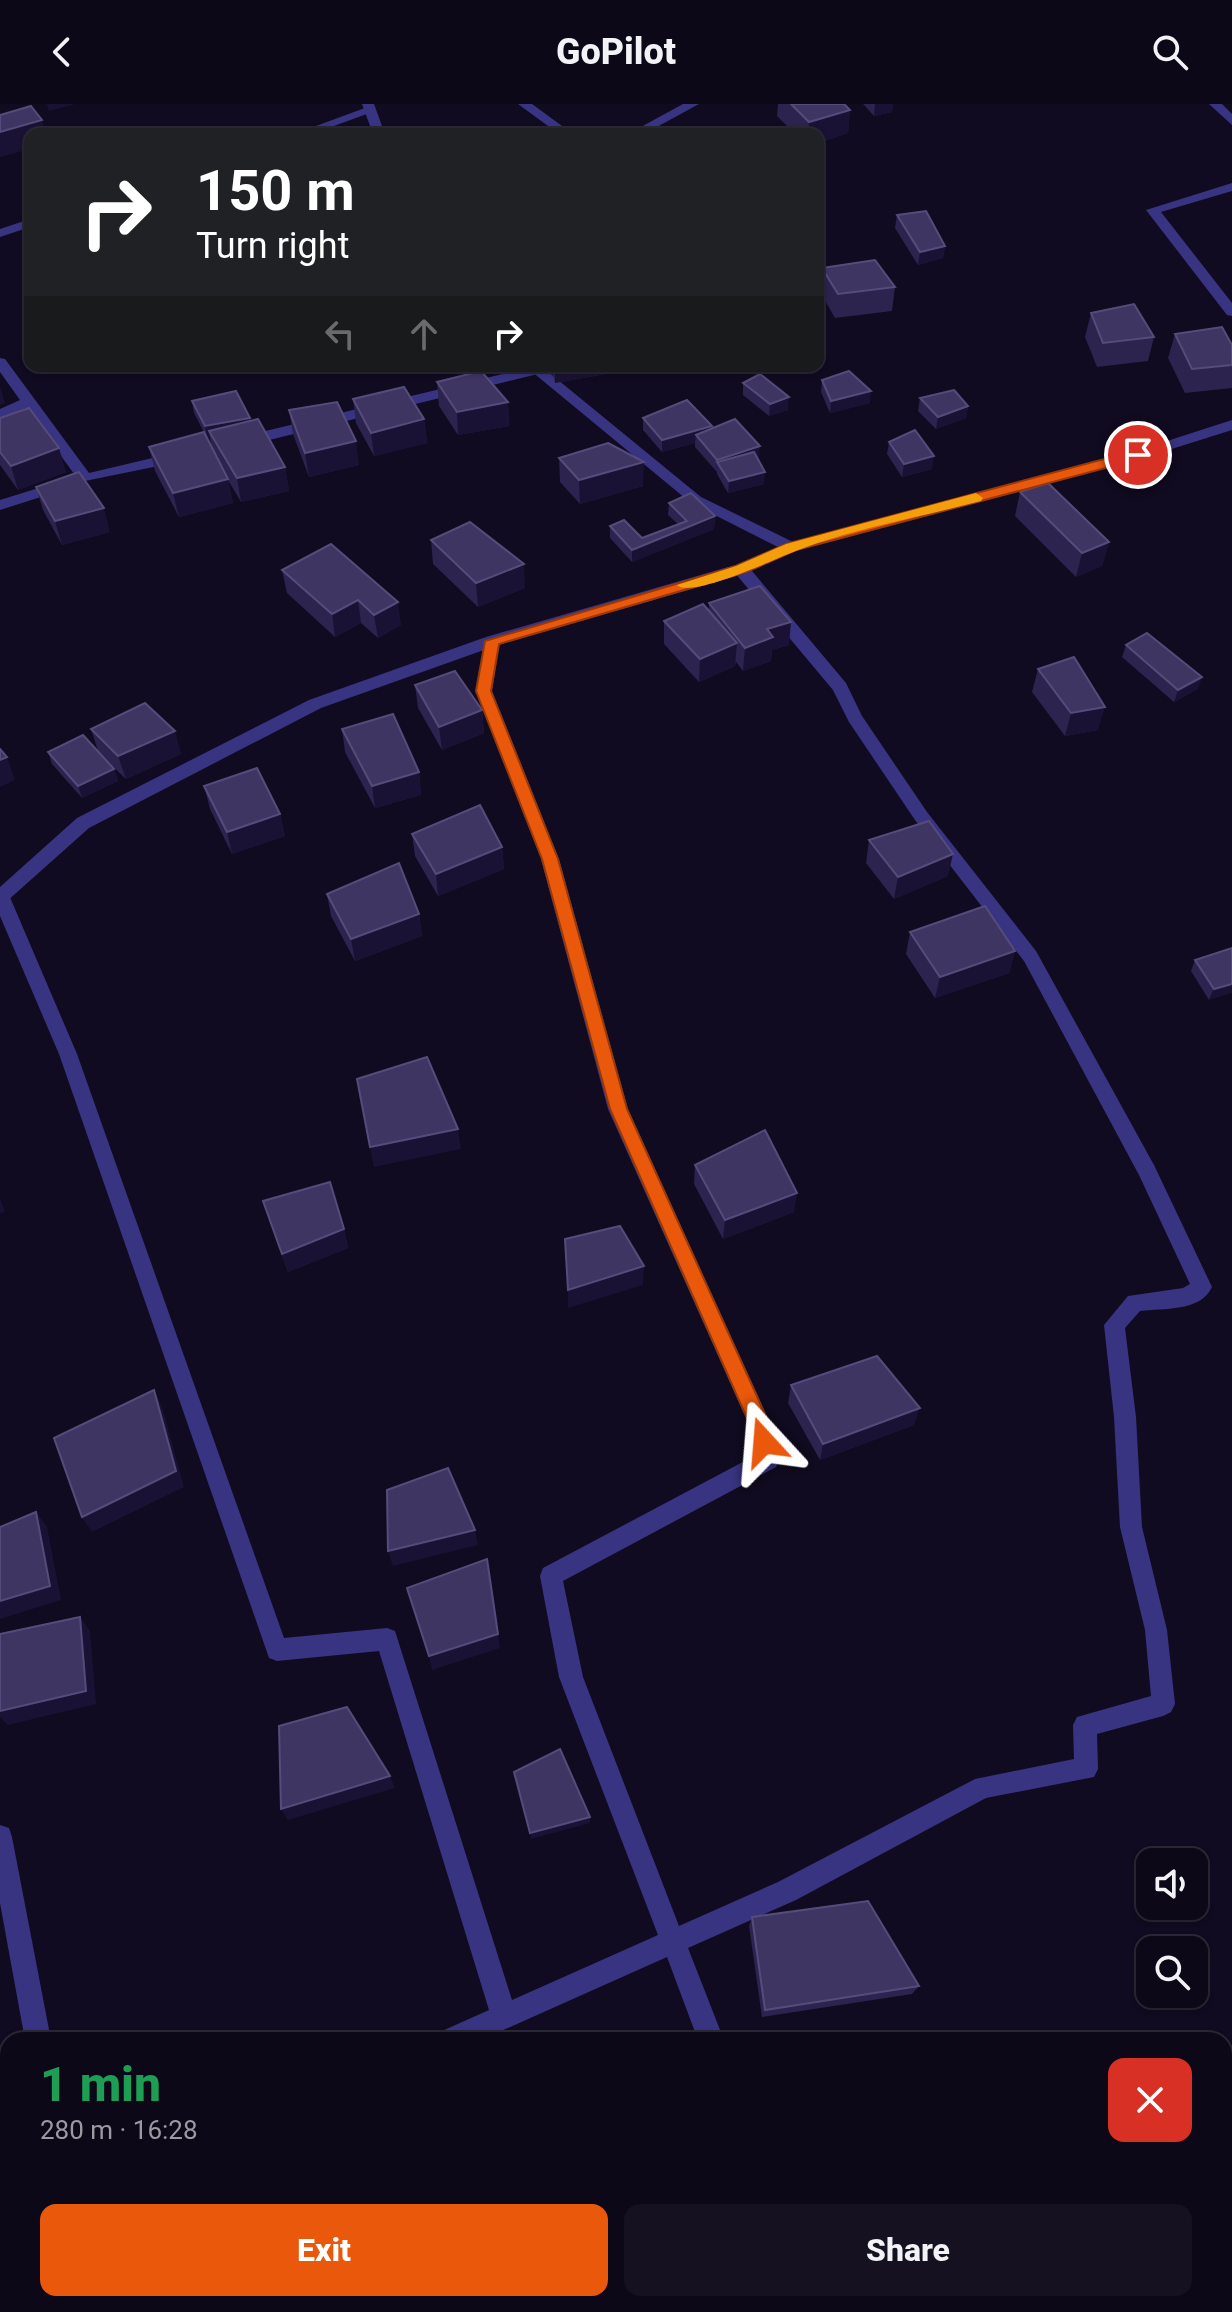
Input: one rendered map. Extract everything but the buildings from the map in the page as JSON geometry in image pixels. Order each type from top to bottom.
[{"type":"street","points":[[524,104],[558,128]]},
{"type":"street","points":[[646,128],[693,104]]},
{"type":"street","points":[[1215,104],[1232,121]]},
{"type":"street","points":[[316,128],[369,108],[377,128]]},
{"type":"street","points":[[1232,187],[1153,210],[1232,312]]},
{"type":"street","points":[[0,233],[24,225]]},
{"type":"street","points":[[0,362],[85,479]]},
{"type":"street","points":[[221,446],[518,372]]},
{"type":"street","points":[[539,372],[696,500],[791,547]]},
{"type":"street","points":[[0,414],[28,402]]},
{"type":"street","points":[[504,2017],[387,1639],[277,1650],[68,1054],[1,896],[83,823],[193,763],[315,704],[492,641],[741,569],[791,547],[1138,455],[1232,425]]},
{"type":"street","points":[[0,505],[85,479],[191,454]]},
{"type":"street","points":[[469,2032],[787,1891],[983,1787],[1086,1769],[1085,1725],[1163,1704],[1156,1630],[1131,1527],[1125,1417],[1114,1325],[1135,1302],[1187,1297],[1202,1287],[1147,1171],[1030,956],[921,816],[855,718],[840,687],[741,569]]},
{"type":"street","points":[[492,641],[484,691],[550,859],[618,1109],[760,1425],[768,1460],[551,1576],[571,1677],[708,2032]]},
{"type":"street","points":[[0,1837],[37,2032]]},
{"type":"slow traffic","points":[[684,585],[741,569],[791,547],[976,498]]},
{"type":"route","points":[[764,1442],[760,1425],[618,1109],[550,859],[484,691],[492,641],[741,569],[791,547],[1138,455]]}]
